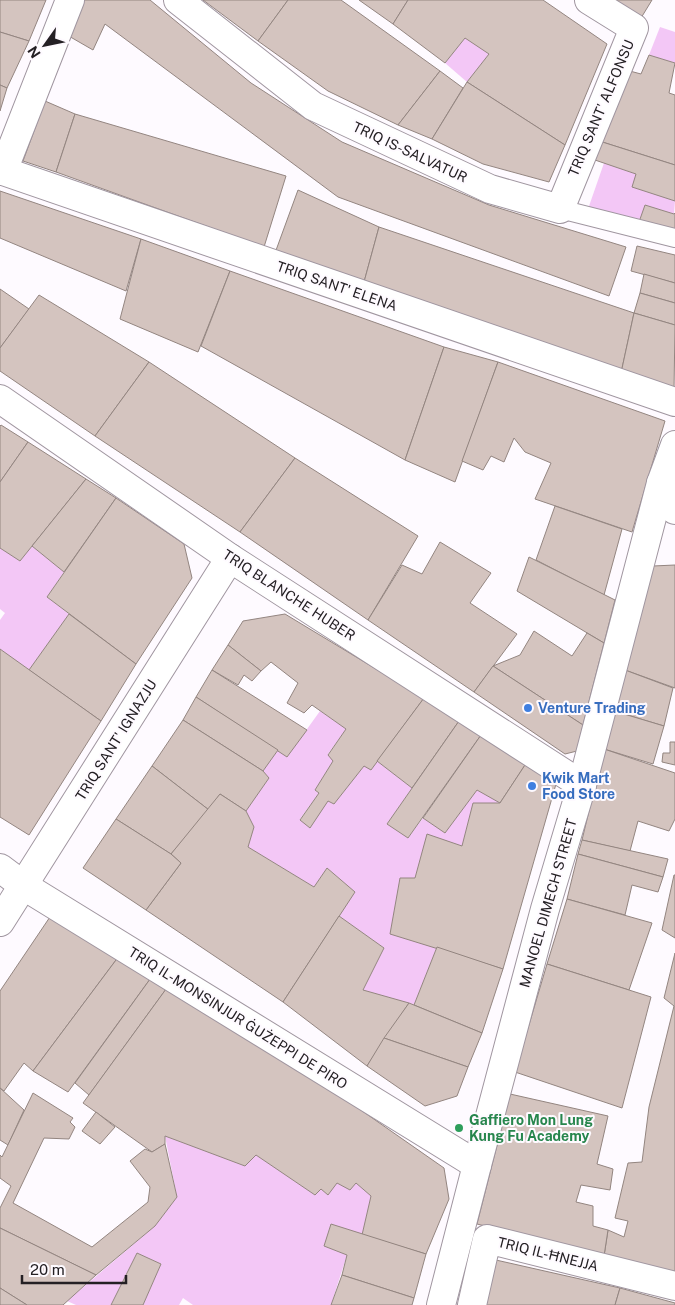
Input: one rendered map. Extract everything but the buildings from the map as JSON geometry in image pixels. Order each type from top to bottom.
[{"type":"street","points":[[1,171],[70,0]]},
{"type":"street","name":"TRIQ IS-SALVATUR","points":[[178,0],[313,106],[490,189],[560,209]]},
{"type":"street","name":"TRIQ SANT' ALFONSU","points":[[560,209],[634,28],[589,0]]},
{"type":"street","name":"TRIQ SANT' ELENA","points":[[1,171],[675,402]]},
{"type":"street","name":"TRIQ BLANCHE HUBER","points":[[0,399],[230,558],[582,785]]},
{"type":"street","name":"MANOEL DIMECH STREET","points":[[441,1305],[476,1165],[545,909],[582,785],[661,482],[675,445]]},
{"type":"street","points":[[661,482],[675,510]]},
{"type":"street","name":"TRIQ SANT' IGNAZJU","points":[[0,922],[230,558]]},
{"type":"street","name":"TRIQ IL-MONSINJUR ĠUŻEPPI DE PIRO","points":[[0,868],[24,886],[476,1165]]},
{"type":"street","name":"TRIQ IL-ĦNEJJA","points":[[472,1305],[487,1239],[675,1286]]},
{"type":"lane","name":"TRIQ IS-SALVATUR","points":[[560,209],[675,238]]},
{"type":"shaded area","points":[[660,27],[675,32],[675,63],[649,55]]},
{"type":"shaded area","points":[[465,38],[489,54],[467,82],[445,63]]},
{"type":"shaded area","points":[[604,163],[636,174],[633,187],[675,201],[674,214],[645,205],[639,222],[588,209]]},
{"type":"shaded area","points":[[32,546],[64,572],[47,597],[69,614],[29,670],[0,649],[0,620],[5,613],[0,609],[0,548],[20,561]]},
{"type":"shaded area","points":[[320,711],[346,729],[328,754],[333,761],[315,790],[319,793],[300,819],[310,828],[328,801],[334,804],[364,766],[371,770],[377,761],[412,788],[387,824],[408,838],[423,818],[445,833],[477,790],[500,803],[473,803],[462,846],[427,835],[415,878],[400,879],[390,934],[437,947],[414,1005],[363,990],[384,948],[339,916],[355,892],[327,868],[314,887],[248,847],[254,827],[246,811],[269,778],[263,771],[278,750],[287,757]]},
{"type":"shaded area","points":[[165,1136],[245,1166],[256,1155],[315,1195],[321,1189],[328,1195],[337,1183],[350,1190],[356,1183],[371,1196],[362,1235],[331,1224],[324,1246],[347,1255],[331,1305],[193,1305],[183,1298],[179,1305],[143,1305],[161,1264],[137,1253],[111,1305],[76,1305],[67,1301],[155,1226],[177,1197]]},
{"type":"place","name":"Venture Trading","points":[[528,708]]},
{"type":"place","name":"Kwik Mart Food Store","points":[[532,786]]},
{"type":"place","name":"Gaffiero Mon Lung Kung Fu Academy","points":[[459,1128]]}]
